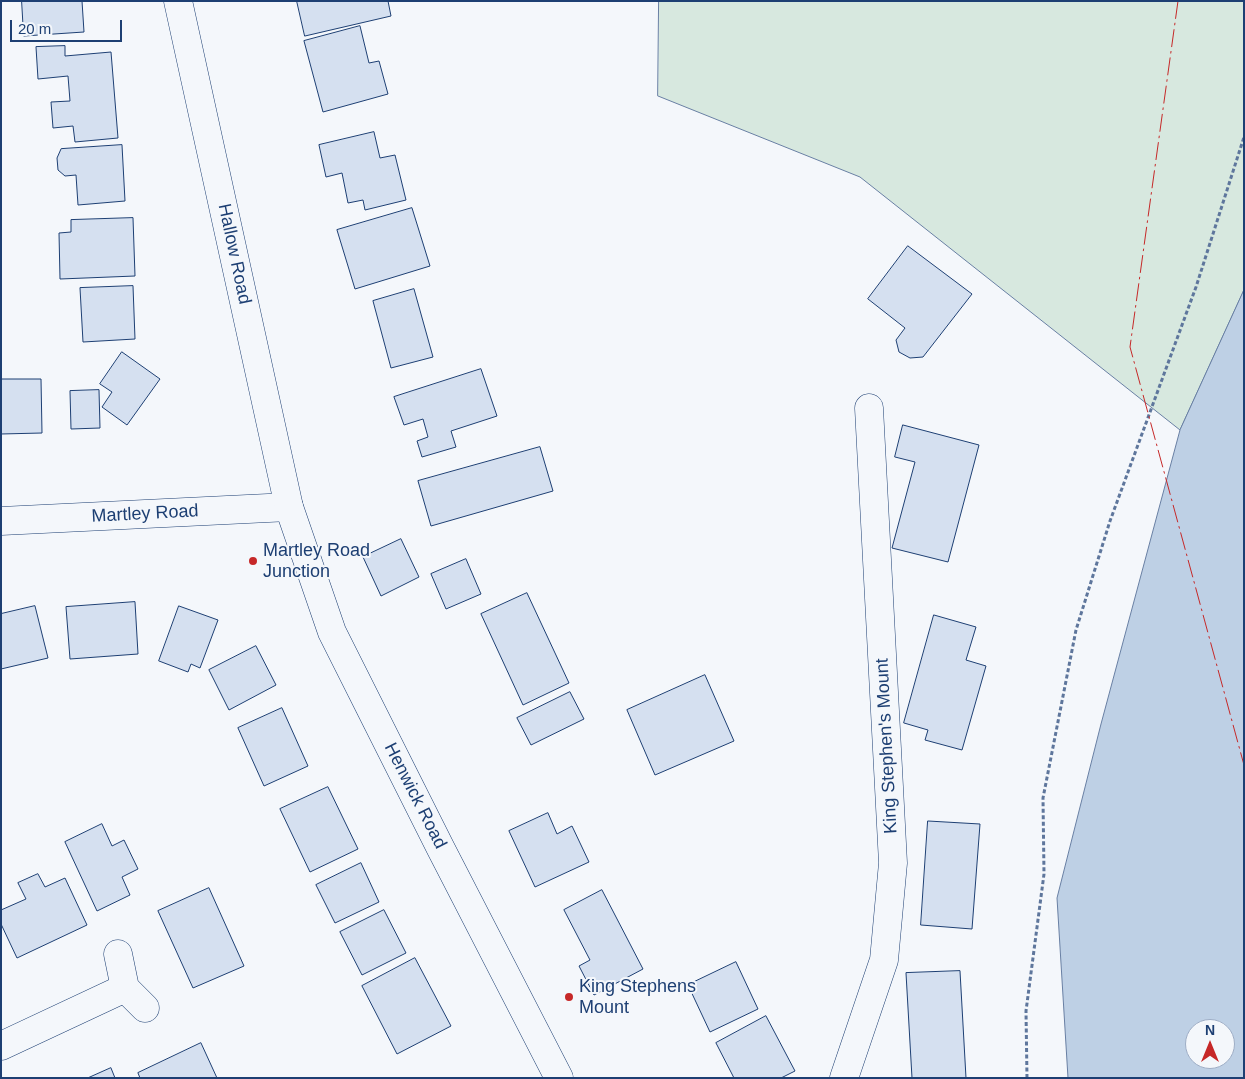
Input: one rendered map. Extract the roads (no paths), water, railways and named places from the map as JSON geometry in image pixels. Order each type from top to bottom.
[{"type":"main road","name":"Hallow Road","points":[[178,1],[289,507]]},
{"type":"main road","name":"King Stephen's Mount","points":[[844,1078],[884,960],[893,863],[870,408]]},
{"type":"main road","name":"Martley Road","points":[[1,521],[289,507]]},
{"type":"main road","name":"Henwick Road","points":[[289,507],[332,632],[444,856],[559,1078]]},
{"type":"main road","points":[[118,954],[125,988],[145,1008]]},
{"type":"main road","points":[[1,1046],[125,988]]},
{"type":"water","points":[[1244,290],[1244,1078],[1068,1078],[1057,898],[1101,724],[1180,430]]},
{"type":"place","name":"Martley Road Junction","points":[[253,561]]},
{"type":"place","name":"King Stephens Mount","points":[[569,997]]}]
